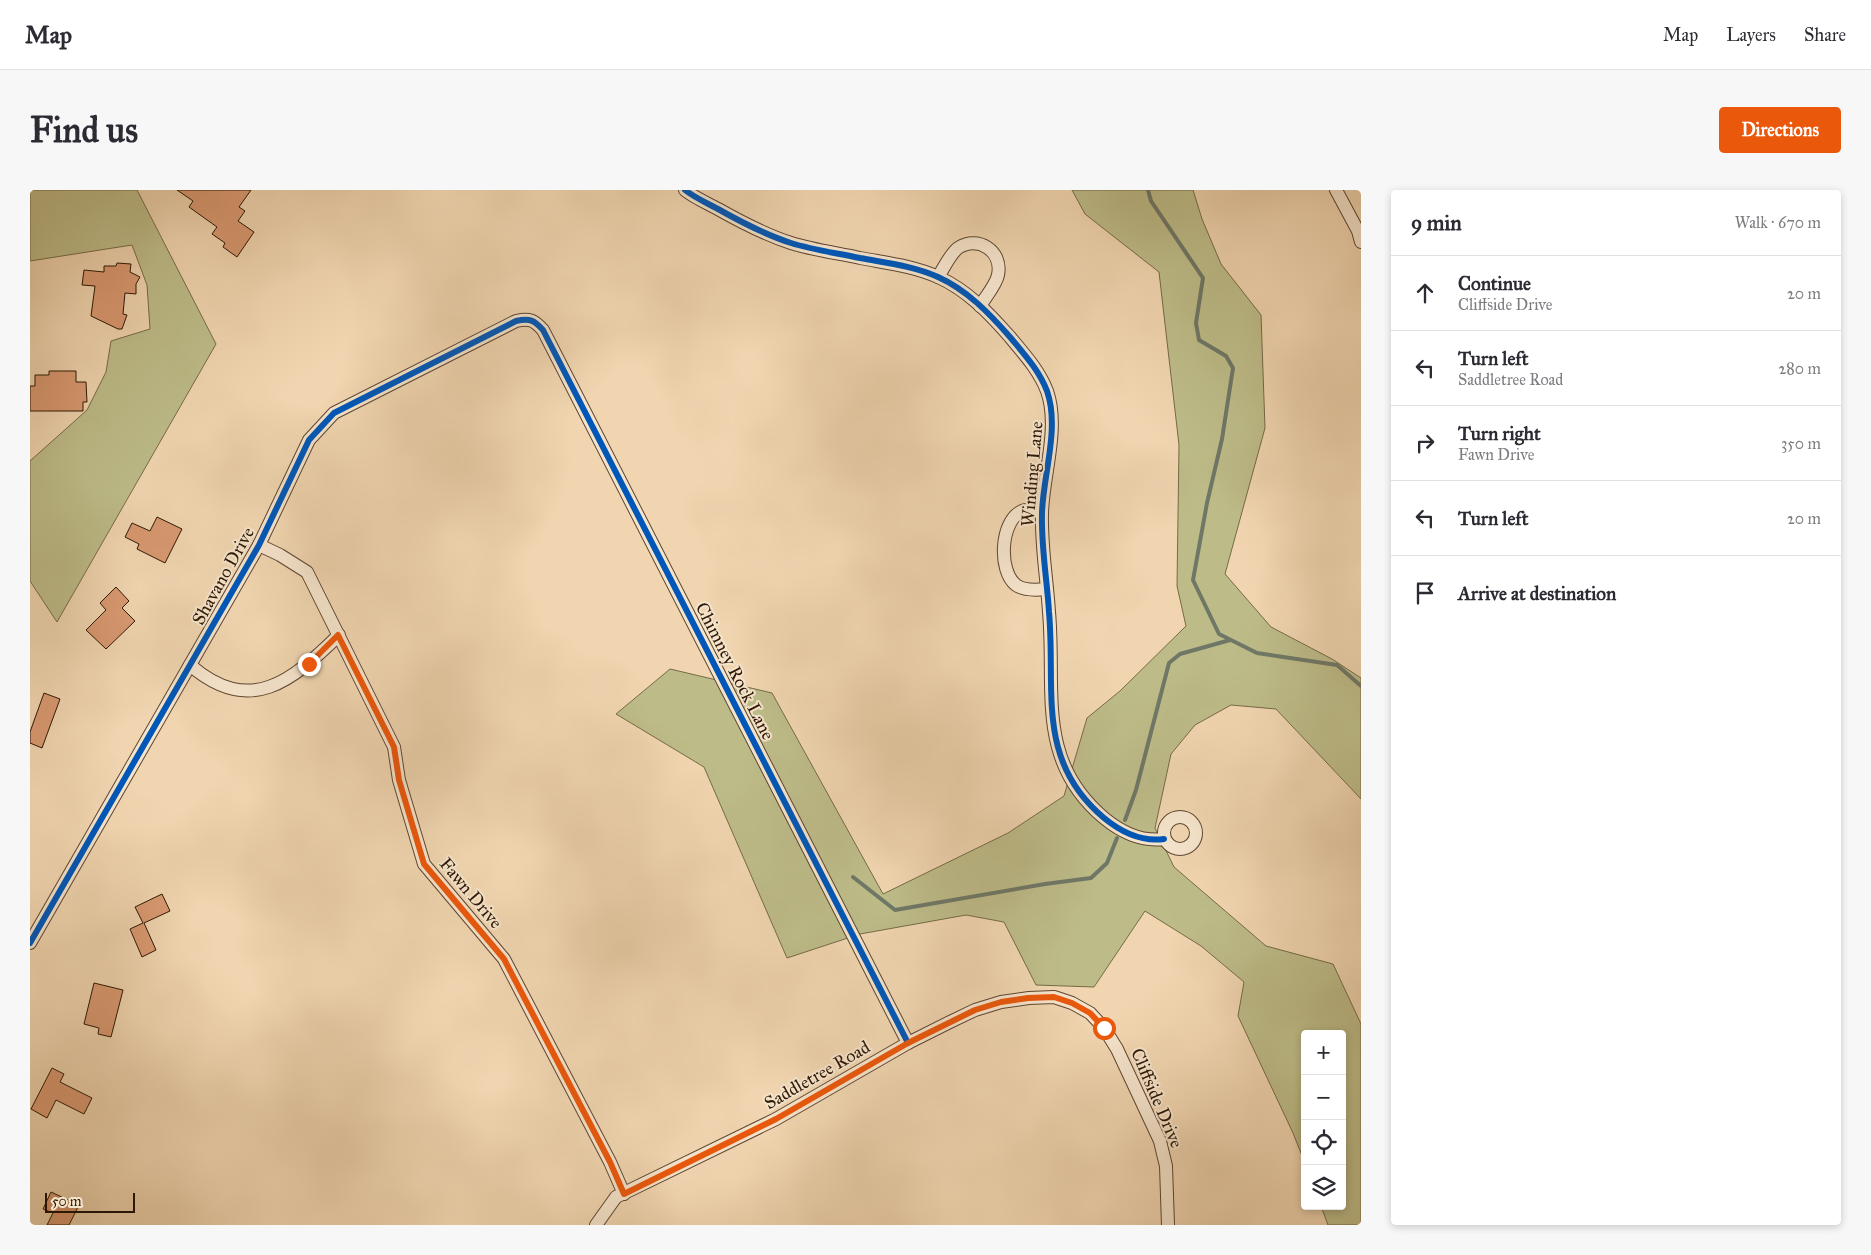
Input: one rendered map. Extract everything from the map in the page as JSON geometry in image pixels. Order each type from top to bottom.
[{"type":"street","name":"Winding Lane","points":[[685,190],[742,222],[791,243],[916,270],[938,277],[962,291],[993,317],[1038,371],[1047,392],[1052,411],[1041,538],[1049,612],[1051,715],[1058,749],[1070,780],[1090,806],[1112,824],[1139,838],[1152,841],[1164,839]]},
{"type":"street","points":[[1336,190],[1358,231],[1361,242]]},
{"type":"street","points":[[938,277],[956,250],[966,244],[980,244],[994,251],[999,262],[998,276],[980,306]]},
{"type":"street","name":"Shavano Drive","points":[[30,943],[259,545],[309,440],[334,413],[516,321],[528,318]]},
{"type":"street","name":"Chimney Rock Lane","points":[[528,318],[536,322],[543,330],[908,1043]]},
{"type":"street","name":"Winding Lane","points":[[1042,510],[1022,511],[1011,520],[1006,533],[1004,552],[1006,570],[1016,585],[1030,590],[1046,589]]},
{"type":"street","name":"Fawn Drive","points":[[259,545],[280,555],[307,572],[394,747],[399,780],[424,864],[504,959],[610,1162],[624,1194]]},
{"type":"street","points":[[190,665],[217,685],[233,690],[253,690],[274,686],[288,679],[309,664],[338,635]]},
{"type":"street","name":"Saddletree Road","points":[[596,1225],[616,1197],[776,1119],[908,1043],[975,1010],[1001,1002],[1028,998],[1054,997],[1072,1003]]},
{"type":"street","name":"Cliffside Drive","points":[[1072,1003],[1090,1013],[1104,1028],[1117,1050],[1160,1141],[1166,1166],[1168,1225]]},
{"type":"street","points":[[603,1213],[608,1225]]},
{"type":"shaded area","points":[[30,190],[137,190],[216,344],[57,622],[30,581],[30,461],[87,410],[106,372],[111,341],[150,329],[147,285],[132,245],[30,261]]},
{"type":"shaded area","points":[[1072,190],[1193,190],[1202,219],[1221,264],[1261,315],[1265,428],[1225,574],[1271,627],[1332,659],[1361,678],[1361,799],[1276,709],[1231,705],[1195,725],[1171,754],[1155,828],[1174,867],[1266,946],[1333,964],[1361,1024],[1361,1225],[1328,1225],[1322,1210],[1346,1210],[1346,1030],[1301,1030],[1301,1153],[1238,1016],[1244,982],[1201,946],[1145,911],[1094,987],[1036,985],[1004,922],[966,915],[860,934],[787,958],[704,767],[616,714],[670,669],[772,693],[883,894],[1008,833],[1064,796],[1087,718],[1120,691],[1186,626],[1177,586],[1179,445],[1159,272],[1085,214]]},
{"type":"building","points":[[177,190],[251,190],[239,207],[245,211],[238,221],[254,232],[237,257],[223,247],[225,243],[212,234],[217,227],[189,207],[193,201]]},
{"type":"building","points":[[117,263],[131,264],[130,272],[140,277],[136,284],[136,294],[125,293],[123,314],[127,315],[122,329],[118,329],[91,316],[95,286],[82,285],[84,270],[104,272],[104,266],[116,266]]},
{"type":"building","points":[[49,371],[76,371],[76,382],[86,382],[87,402],[83,402],[83,411],[30,411],[30,386],[35,386],[35,375],[49,375]]},
{"type":"building","points":[[157,517],[182,529],[165,563],[137,549],[139,544],[125,537],[132,523],[150,531]]},
{"type":"building","points":[[116,587],[129,601],[122,608],[135,621],[106,649],[86,630],[106,610],[100,603]]},
{"type":"building","points":[[44,693],[60,699],[42,748],[30,743],[30,732]]},
{"type":"building","points":[[162,894],[170,911],[144,923],[156,950],[142,957],[130,929],[143,923],[135,907]]},
{"type":"building","points":[[94,983],[123,990],[111,1037],[98,1034],[99,1028],[84,1024]]},
{"type":"building","points":[[52,1068],[64,1074],[60,1082],[92,1098],[84,1114],[56,1100],[47,1118],[31,1109]]},
{"type":"building","points":[[51,1192],[79,1205],[69,1225],[47,1225],[53,1213],[43,1209]]},
{"type":"waterway","points":[[1148,190],[1151,201],[1203,278],[1196,323],[1199,340],[1226,356],[1233,368],[1222,439],[1207,503],[1193,580],[1219,634],[1257,653],[1337,665],[1361,686]]},
{"type":"waterway","points":[[1125,820],[1136,790],[1169,663],[1180,654],[1230,640]]},
{"type":"waterway","points":[[853,877],[895,910],[1091,878],[1107,863],[1117,838]]},
{"type":"cycle path","points":[[685,190],[745,223],[791,243],[816,250],[910,267],[949,282],[986,311],[1031,362],[1047,391],[1051,405],[1050,452],[1043,498],[1042,526],[1051,641],[1051,696],[1058,748],[1067,772],[1082,796],[1104,818],[1117,828],[1132,835],[1148,839],[1164,839]]},
{"type":"cycle path","points":[[30,943],[259,545],[309,440],[334,413],[516,321],[528,320],[534,322],[543,330],[908,1043]]},
{"type":"route","points":[[309,664],[338,635],[394,747],[399,780],[424,864],[504,959],[610,1162],[624,1194],[776,1119],[908,1043],[975,1010],[1001,1002],[1054,997],[1072,1003],[1090,1013],[1104,1028]]}]
